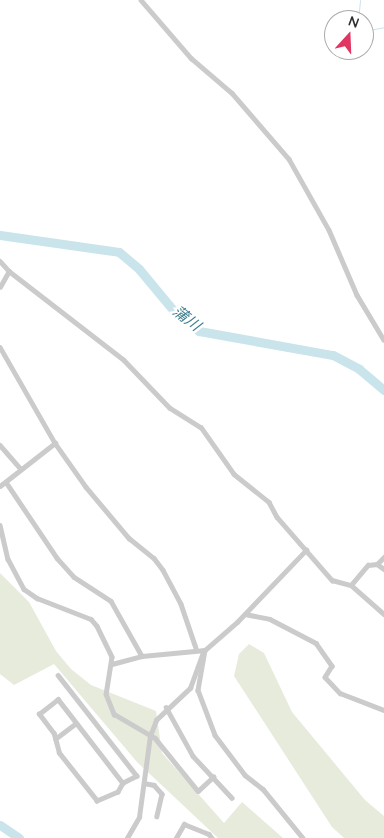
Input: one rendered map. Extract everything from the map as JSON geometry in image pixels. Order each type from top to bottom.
[{"type":"street","points":[[141,0],[191,58],[256,119],[293,165],[338,249],[357,295],[384,340]]},
{"type":"street","points":[[0,261],[8,271],[124,360],[170,408],[201,427],[234,474],[268,502],[332,580],[351,585],[384,614]]},
{"type":"street","points":[[0,287],[8,271]]},
{"type":"street","points":[[0,347],[55,442],[86,487],[129,538],[154,558],[163,570],[181,604],[196,648]]},
{"type":"street","points":[[0,486],[20,468],[55,442]]},
{"type":"street","points":[[0,445],[20,468]]},
{"type":"street","points":[[6,482],[57,558],[74,577],[112,601],[142,656]]},
{"type":"street","points":[[0,525],[8,559],[19,583],[37,598],[91,619],[110,650],[112,664],[106,694],[110,708],[125,723],[150,736],[198,791],[213,776]]},
{"type":"street","points":[[127,838],[139,816],[150,736],[158,715],[190,688],[205,650],[245,614],[306,550]]},
{"type":"street","points":[[351,585],[364,569],[377,564],[384,557]]},
{"type":"street","points":[[377,564],[384,569]]},
{"type":"street","points":[[245,614],[276,622],[316,643],[332,666],[325,678],[340,692],[384,710]]},
{"type":"street","points":[[112,664],[142,656],[196,648],[205,650]]},
{"type":"street","points":[[205,650],[198,687],[211,727],[245,775],[263,789],[303,838]]},
{"type":"street","points":[[58,675],[136,776],[154,785],[162,794],[157,816]]},
{"type":"street","points":[[123,783],[58,699],[39,714],[55,739],[59,754],[97,801],[118,792],[123,783],[136,776]]},
{"type":"street","points":[[166,708],[188,748],[232,798]]},
{"type":"street","points":[[55,739],[76,723]]},
{"type":"street","points":[[176,838],[184,824],[209,834],[212,838]]},
{"type":"shaded area","points":[[0,573],[29,602],[56,651],[71,669],[91,685],[156,711],[162,753],[224,823],[242,802],[283,838],[218,838],[137,762],[54,664],[14,685],[0,674]]},
{"type":"shaded area","points":[[249,644],[264,653],[292,712],[365,800],[384,816],[384,838],[344,838],[332,827],[234,676],[239,654]]},
{"type":"waterway","points":[[359,10],[360,0]]},
{"type":"waterway","points":[[374,29],[384,27]]},
{"type":"waterway","name":"蒲川","points":[[0,235],[119,252],[139,269],[174,311],[199,331],[333,355],[359,369],[384,390]]},
{"type":"waterway","points":[[0,825],[19,838]]}]
